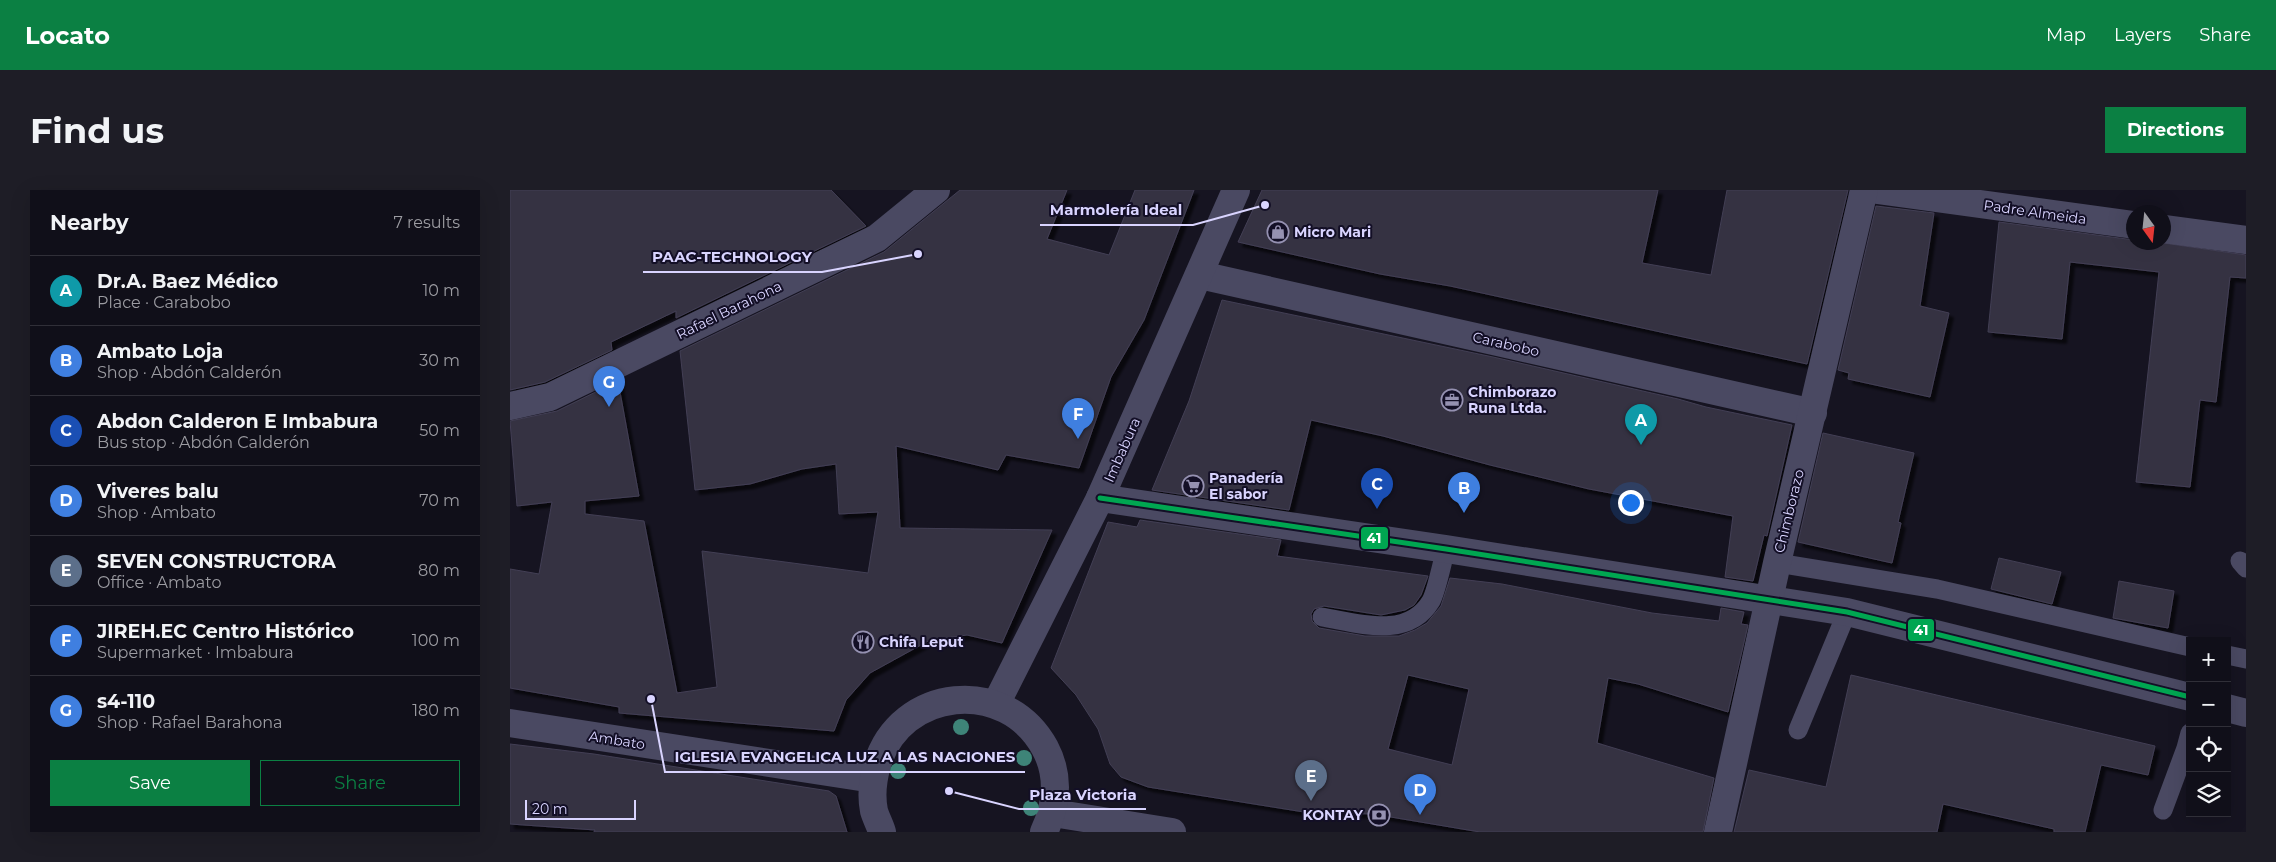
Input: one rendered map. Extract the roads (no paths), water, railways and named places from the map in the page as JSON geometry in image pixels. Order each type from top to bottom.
[{"type":"street","name":"Rafael Barahona","points":[[510,406],[550,397],[877,238],[936,190]]},
{"type":"street","name":"Imbabura","points":[[996,704],[1100,498],[1200,276],[1236,190]]},
{"type":"street","name":"Chimborazo","points":[[1718,832],[1777,563],[1864,190]]},
{"type":"street","name":"Padre Almeida","points":[[1877,190],[2126,224]]},
{"type":"street","points":[[2171,230],[2246,240]]},
{"type":"street","name":"Carabobo","points":[[1200,276],[1813,413]]},
{"type":"street","points":[[1100,498],[1446,549],[1847,612],[2186,696]]},
{"type":"street","points":[[882,832],[874,809],[873,779],[880,753],[896,730],[916,712],[942,701],[970,699],[996,704],[1020,718],[1038,737],[1051,760],[1056,786],[1049,822],[1172,832]]},
{"type":"street","points":[[2231,709],[2246,713]]},
{"type":"street","name":"Ambato","points":[[510,723],[873,779]]},
{"type":"lane","points":[[1322,617],[1379,626],[1408,624],[1432,600],[1446,549]]},
{"type":"lane","points":[[1777,563],[1937,589],[2186,646]]},
{"type":"lane","points":[[1798,730],[1847,612]]},
{"type":"lane","points":[[2231,656],[2246,659]]},
{"type":"lane","points":[[2163,810],[2186,748]]},
{"type":"place","name":"Marmolería Ideal","points":[[1265,205]]},
{"type":"place","name":"Micro Mari","points":[[1278,232]]},
{"type":"place","name":"PAAC-TECHNOLOGY","points":[[918,254]]},
{"type":"place","name":"Chimborazo Runa Ltda.","points":[[1452,400]]},
{"type":"place","name":"s4-110","points":[[609,407]]},
{"type":"place","name":"JIREH.EC Centro Histórico","points":[[1078,439]]},
{"type":"place","name":"Dr.A. Baez Médico","points":[[1641,445]]},
{"type":"place","name":"Panadería El sabor","points":[[1193,486]]},
{"type":"place","name":"Abdon Calderon E Imbabura","points":[[1377,509]]},
{"type":"place","name":"Ambato Loja","points":[[1464,513]]},
{"type":"place","name":"Chifa Leput","points":[[863,642]]},
{"type":"place","name":"IGLESIA EVANGELICA LUZ A LAS NACIONES","points":[[651,699]]},
{"type":"place","name":"Plaza Victoria","points":[[949,791]]},
{"type":"place","name":"SEVEN CONSTRUCTORA","points":[[1311,801]]},
{"type":"place","name":"KONTAY","points":[[1379,815]]},
{"type":"place","name":"Viveres balu","points":[[1420,815]]}]
